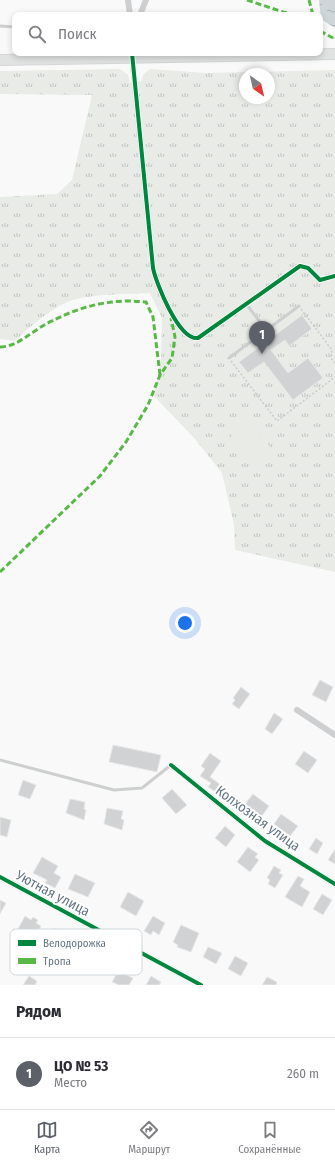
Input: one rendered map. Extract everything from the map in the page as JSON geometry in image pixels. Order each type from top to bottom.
[{"type":"highway","points":[[323,54],[335,54]]},
{"type":"highway","points":[[0,60],[132,56]]},
{"type":"street","points":[[128,0],[130,12]]},
{"type":"street","points":[[141,12],[146,0]]},
{"type":"street","points":[[132,56],[153,268],[164,301],[175,320],[194,339],[198,338],[300,266],[308,268],[320,280],[335,276]]},
{"type":"street","points":[[297,710],[335,735]]},
{"type":"street","name":"Колхозная улица","points":[[171,765],[265,841],[335,884]]},
{"type":"street","name":"Уютная улица","points":[[0,877],[97,929]]},
{"type":"street","name":"Уютная улица","points":[[142,953],[201,985]]},
{"type":"lane","points":[[0,26],[12,27]]},
{"type":"lane","points":[[247,304],[267,331]]},
{"type":"lane","points":[[230,358],[299,306]]},
{"type":"lane","points":[[0,760],[114,790],[142,788],[171,765]]},
{"type":"path","points":[[299,306],[332,350],[331,358],[335,363]]},
{"type":"path","points":[[230,358],[277,421],[335,377]]},
{"type":"green space","points":[[120,69],[128,75],[130,83],[141,81],[144,74],[150,69],[206,73],[239,72],[239,104],[275,104],[275,71],[335,70],[335,572],[235,550],[234,525],[222,473],[195,439],[154,396],[161,358],[162,318],[150,293],[100,295],[73,300],[58,307],[34,323],[15,341],[0,339],[0,197],[57,194],[72,180],[92,95],[0,94],[0,71]]},
{"type":"green space","points":[[245,415],[273,451],[254,465],[226,429]]},
{"type":"water","points":[[319,0],[335,0],[335,28],[323,20],[323,12],[320,12]]},
{"type":"building","points":[[302,315],[312,329],[289,346],[285,340],[271,350],[288,373],[308,358],[323,378],[293,400],[264,362],[248,373],[239,362]]},
{"type":"building","points":[[320,680],[333,687],[326,702],[312,695]]},
{"type":"building","points":[[241,687],[250,694],[239,709],[232,704],[235,700],[233,698]]},
{"type":"building","points":[[274,713],[283,719],[272,734],[265,729]]},
{"type":"building","points":[[113,745],[161,755],[157,772],[109,762]]},
{"type":"building","points":[[304,751],[317,760],[308,773],[295,764]]},
{"type":"building","points":[[210,753],[221,761],[210,777],[225,788],[220,795],[208,787],[211,783],[200,776],[205,769],[201,766]]},
{"type":"building","points":[[23,780],[36,785],[30,799],[18,795]]},
{"type":"building","points":[[172,789],[187,805],[176,814],[162,798]]},
{"type":"building","points":[[253,794],[269,806],[261,817],[245,804]]},
{"type":"building","points":[[70,799],[85,802],[84,809],[86,810],[84,820],[66,813]]},
{"type":"building","points":[[107,808],[123,811],[121,819],[124,820],[122,830],[104,824]]},
{"type":"building","points":[[281,814],[298,826],[290,836],[274,824]]},
{"type":"building","points":[[0,817],[11,820],[7,837],[0,835]]},
{"type":"building","points":[[225,826],[235,835],[226,847],[215,838]]},
{"type":"building","points":[[316,838],[323,843],[317,854],[309,849]]},
{"type":"building","points":[[248,847],[258,854],[255,857],[259,860],[250,872],[237,862]]},
{"type":"building","points":[[335,849],[335,864],[328,860]]},
{"type":"building","points":[[42,857],[58,866],[54,873],[61,877],[55,888],[45,883],[47,880],[33,873]]},
{"type":"building","points":[[274,866],[281,870],[279,873],[283,875],[275,888],[268,884],[270,880],[267,878]]},
{"type":"building","points":[[75,874],[95,883],[88,897],[68,889]]},
{"type":"building","points":[[298,876],[304,879],[300,886],[310,892],[302,907],[285,897]]},
{"type":"building","points":[[128,892],[144,901],[136,916],[120,907]]},
{"type":"building","points":[[322,894],[332,900],[323,915],[313,909]]},
{"type":"building","points":[[0,900],[6,903],[0,914]]},
{"type":"building","points":[[25,916],[31,920],[33,917],[38,920],[36,923],[41,926],[39,929],[18,929]]},
{"type":"building","points":[[153,916],[165,923],[159,935],[153,931],[151,935],[144,931]]},
{"type":"building","points":[[181,925],[199,933],[191,952],[177,947],[178,945],[173,942]]},
{"type":"building","points":[[208,947],[222,953],[216,964],[203,957]]},
{"type":"building","points":[[235,956],[248,963],[241,976],[228,969]]},
{"type":"building","points":[[116,975],[127,975],[133,978],[129,985],[119,985],[112,982]]},
{"type":"building","points":[[29,976],[37,981],[35,985],[23,985]]},
{"type":"building","points":[[151,976],[161,982],[159,985],[146,985]]},
{"type":"building","points":[[267,977],[277,982],[276,985],[262,985]]},
{"type":"marked path","points":[[247,0],[283,12]]},
{"type":"marked path","points":[[309,0],[312,12]]},
{"type":"marked path","points":[[323,33],[333,38]]},
{"type":"marked path","points":[[0,347],[12,345],[58,318],[94,305],[119,301],[146,302],[153,317],[160,375]]},
{"type":"marked path","points":[[0,572],[100,476],[126,442],[148,405],[160,375],[172,358],[175,337],[171,318]]},
{"type":"cycle path","points":[[132,56],[153,268],[164,298],[176,321],[183,330],[191,336],[198,338],[300,266],[308,268],[320,280],[335,276]]},
{"type":"cycle path","points":[[171,765],[265,841],[335,884]]},
{"type":"cycle path","points":[[0,877],[97,929]]},
{"type":"cycle path","points":[[142,953],[201,985]]},
{"type":"place","name":"ЦО № 53","points":[[262,354]]}]
